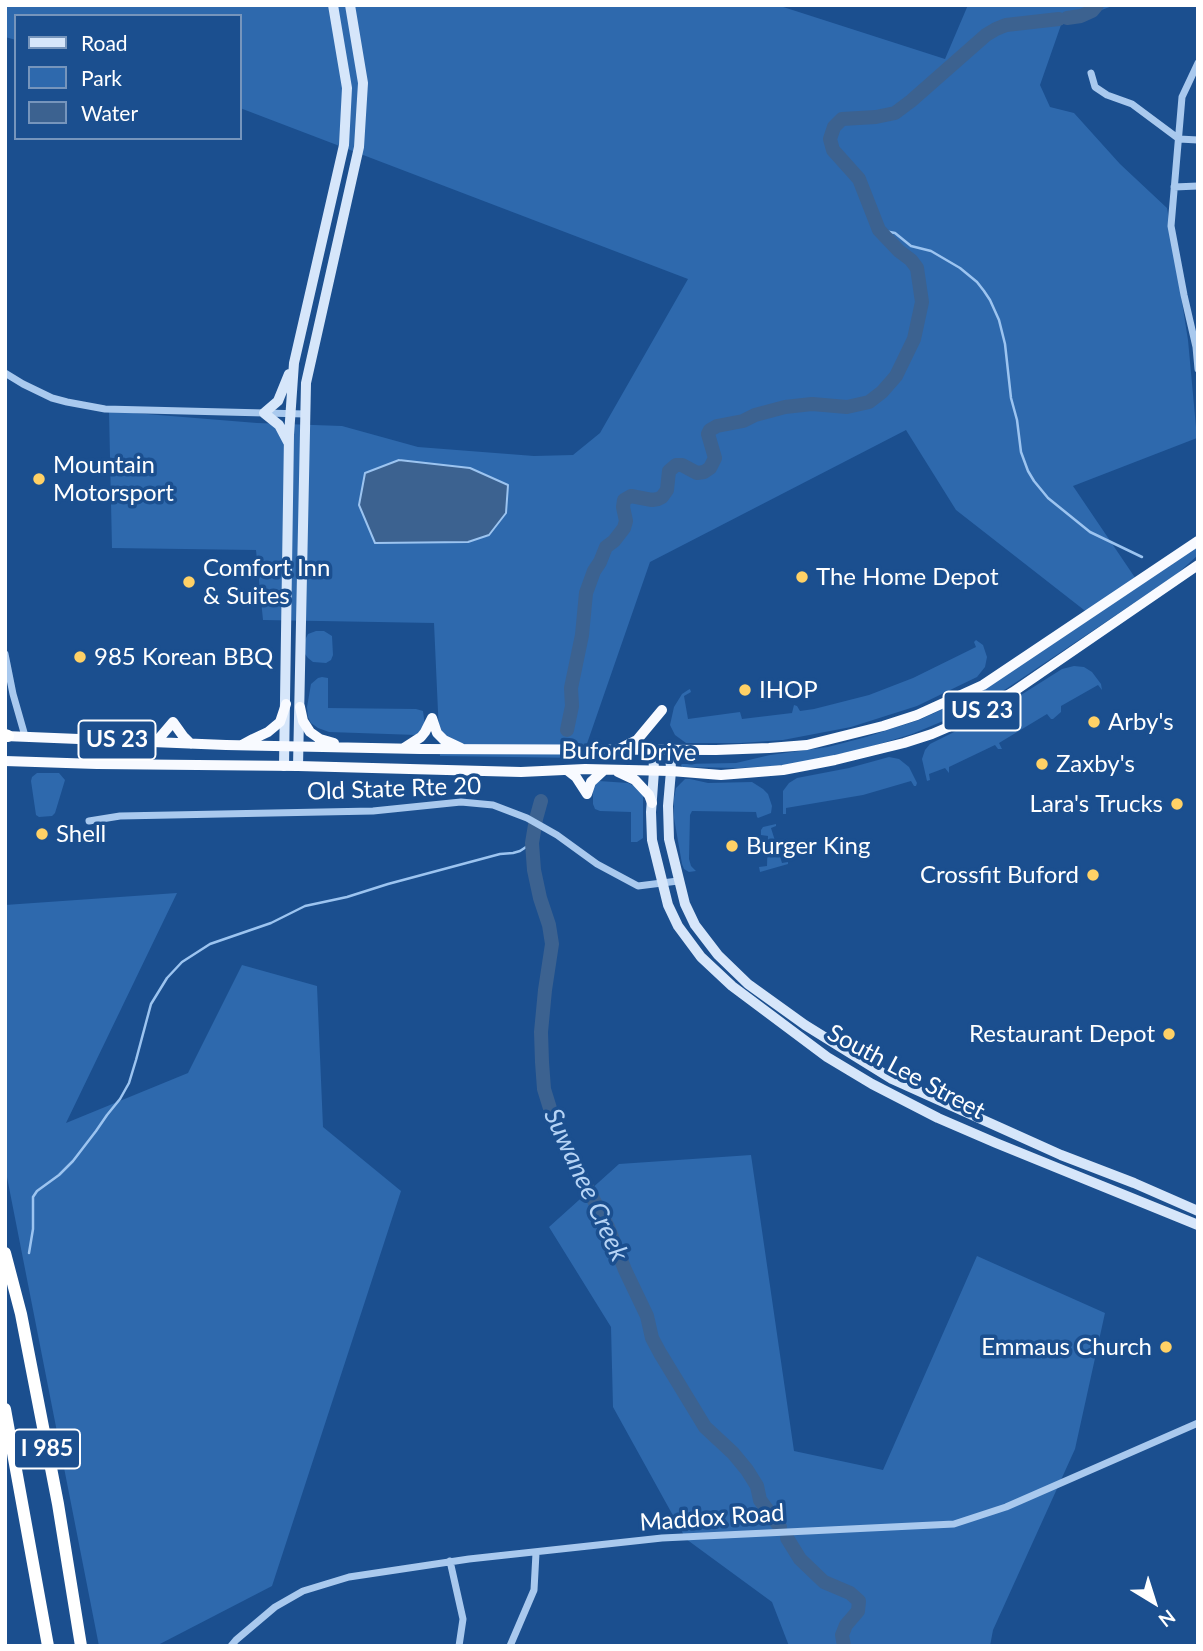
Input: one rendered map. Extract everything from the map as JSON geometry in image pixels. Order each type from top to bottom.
[{"type":"highway","name":"Buford Drive","points":[[6,736],[350,748],[716,750],[807,745],[917,715],[983,685],[1198,541]]},
{"type":"highway","name":"Buford Drive","points":[[5,761],[480,772],[608,770],[721,775],[783,771],[874,751],[932,734],[974,716],[1198,565]]},
{"type":"highway","points":[[242,745],[268,732],[280,722],[286,704]]},
{"type":"highway","points":[[300,707],[303,721],[310,732],[320,739],[350,748]]},
{"type":"highway","points":[[618,749],[637,740],[662,710]]},
{"type":"highway","points":[[402,748],[421,737],[432,718],[437,733],[444,740],[463,749]]},
{"type":"highway","points":[[156,742],[173,722],[191,744]]},
{"type":"highway","points":[[568,770],[576,776],[587,793],[595,777],[608,770],[635,780],[649,795],[652,803]]},
{"type":"highway","name":"I 985","points":[[5,1253],[21,1314],[58,1504],[81,1646]]},
{"type":"highway","name":"I 985","points":[[5,1409],[48,1646]]},
{"type":"main road","points":[[284,766],[289,445],[294,363],[344,145],[347,89],[334,5]]},
{"type":"main road","points":[[298,766],[306,383],[359,147],[363,83],[350,5]]},
{"type":"main road","points":[[289,445],[279,425],[264,413],[278,401],[294,363]]},
{"type":"main road","name":"South Lee Street","points":[[670,748],[669,839],[685,904],[695,925],[718,955],[748,984],[805,1025],[892,1079],[1198,1211]]},
{"type":"main road","name":"South Lee Street","points":[[653,749],[653,840],[668,905],[678,926],[701,957],[732,986],[827,1057],[880,1088],[950,1123],[1198,1226]]},
{"type":"street","points":[[1198,63],[1182,97],[1171,226],[1196,347],[1198,369]]},
{"type":"street","points":[[1091,73],[1095,87],[1107,95],[1132,104],[1179,139],[1198,140]]},
{"type":"street","points":[[1174,187],[1198,186]]},
{"type":"street","points":[[5,373],[52,398],[105,409],[305,414]]},
{"type":"street","points":[[5,654],[25,736]]},
{"type":"street","name":"Old State Rte 20","points":[[89,821],[120,816],[373,811],[461,802],[493,804],[527,818],[597,864],[638,886],[678,881]]},
{"type":"street","name":"Maddox Road","points":[[231,1646],[275,1607],[303,1591],[349,1577],[450,1561],[662,1538],[954,1524],[1006,1507],[1198,1423]]},
{"type":"street","points":[[510,1646],[534,1590],[536,1553]]},
{"type":"street","points":[[450,1561],[463,1619],[459,1646]]},
{"type":"green space","points":[[5,5],[777,5],[945,59],[968,5],[1115,5],[1061,25],[1040,85],[1050,107],[1074,113],[1120,164],[1167,208],[1188,340],[1197,438],[1073,486],[1140,585],[1198,546],[1198,555],[1177,574],[1006,689],[912,734],[860,750],[788,765],[682,767],[682,764],[736,763],[828,747],[919,720],[990,685],[1093,617],[956,510],[906,430],[650,562],[582,758],[440,756],[434,623],[263,620],[256,550],[112,548],[109,411],[257,423],[342,426],[418,447],[534,456],[573,455],[600,433],[688,279],[242,109],[242,14],[14,14],[14,39],[5,37]]},
{"type":"green space","points":[[324,631],[332,636],[333,655],[326,663],[313,662],[305,654],[305,640],[308,634]]},
{"type":"green space","points":[[976,640],[983,645],[987,657],[985,667],[977,677],[917,706],[851,727],[783,740],[686,743],[675,735],[670,725],[674,707],[682,694],[690,689],[691,692],[684,696],[688,719],[740,712],[742,719],[792,713],[794,705],[800,711],[814,709],[869,695],[913,678],[976,647]]},
{"type":"green space","points":[[1084,667],[1092,672],[1102,690],[1098,685],[1061,706],[1061,712],[1053,719],[1047,714],[999,743],[1002,749],[995,745],[949,767],[949,773],[945,768],[929,774],[930,780],[927,781],[922,759],[930,744],[994,712],[1062,669]]},
{"type":"green space","points":[[322,677],[328,678],[328,708],[416,709],[423,711],[425,726],[417,735],[329,732],[318,728],[311,723],[307,707],[311,684]]},
{"type":"green space","points":[[889,757],[899,759],[909,767],[916,786],[911,781],[863,795],[786,808],[786,814],[783,814],[783,791],[797,778]]},
{"type":"green space","points":[[37,773],[59,773],[65,780],[52,816],[36,815],[31,781]]},
{"type":"green space","points":[[685,779],[708,783],[752,782],[768,794],[772,806],[771,813],[758,818],[756,812],[692,811],[689,859],[696,871],[689,872],[682,864],[674,818],[676,788]]},
{"type":"green space","points":[[599,781],[628,783],[643,794],[643,838],[631,842],[631,812],[595,809],[593,786]]},
{"type":"green space","points":[[776,824],[771,828],[782,863],[788,864],[760,872],[759,867],[767,866],[768,836],[761,835],[761,830]]},
{"type":"green space","points":[[177,893],[66,1123],[188,1073],[242,965],[317,986],[323,1127],[401,1191],[272,1586],[156,1646],[99,1646],[5,1167],[5,905]]},
{"type":"green space","points":[[751,1155],[794,1451],[883,1470],[977,1256],[1105,1313],[1075,1449],[993,1630],[990,1646],[789,1646],[772,1602],[686,1539],[613,1407],[611,1327],[549,1227],[619,1164]]},
{"type":"water","points":[[399,460],[470,468],[508,485],[506,513],[489,535],[468,542],[375,543],[359,505],[365,473]]},
{"type":"waterway","name":"Suwanee Creek","points":[[1067,18],[1081,16],[1092,11],[1097,5]]},
{"type":"waterway","name":"Suwanee Creek","points":[[567,730],[586,593],[606,547],[624,528],[624,500],[631,496],[652,500],[662,497],[667,490],[669,471],[676,465],[682,465],[697,473],[710,468],[715,458],[708,434],[717,426],[743,421],[785,407],[812,404],[847,407],[869,402],[896,376],[914,339],[922,302],[917,268],[879,230],[859,179],[833,150],[830,139],[834,127],[842,119],[895,113],[996,29],[1006,25],[1059,19]]},
{"type":"waterway","points":[[879,230],[895,233],[911,246],[931,251],[960,268],[977,282],[990,300],[999,320],[1021,452],[1028,471],[1048,498],[1090,532],[1142,557]]},
{"type":"waterway","name":"Suwanee Creek","points":[[541,801],[532,843],[534,870],[552,944],[541,1032],[542,1062],[544,1089],[557,1131],[608,1227],[660,1353],[705,1427],[747,1470],[757,1486],[760,1500],[780,1527]]},
{"type":"waterway","points":[[29,1253],[33,1229],[33,1197],[73,1161],[120,1099],[129,1083],[151,1004],[167,978],[182,962],[210,944],[271,923],[305,906],[347,897],[500,854],[513,853],[532,843]]},
{"type":"waterway","name":"Suwanee Creek","points":[[787,1538],[800,1559],[824,1582],[850,1593],[859,1601],[858,1611],[846,1625],[842,1635],[844,1646]]},
{"type":"place","name":"Mountain Motorsport","points":[[39,479]]},
{"type":"place","name":"The Home Depot","points":[[802,577]]},
{"type":"place","name":"Comfort Inn & Suites","points":[[189,582]]},
{"type":"place","name":"985 Korean BBQ","points":[[80,657]]},
{"type":"place","name":"IHOP","points":[[745,690]]},
{"type":"place","name":"Arby's","points":[[1094,722]]},
{"type":"place","name":"Zaxby's","points":[[1042,764]]},
{"type":"place","name":"Lara's Trucks","points":[[1177,804]]},
{"type":"place","name":"Shell","points":[[42,834]]},
{"type":"place","name":"Burger King","points":[[732,846]]},
{"type":"place","name":"Crossfit Buford","points":[[1093,875]]},
{"type":"place","name":"Restaurant Depot","points":[[1169,1034]]},
{"type":"place","name":"Emmaus Church","points":[[1166,1347]]}]
